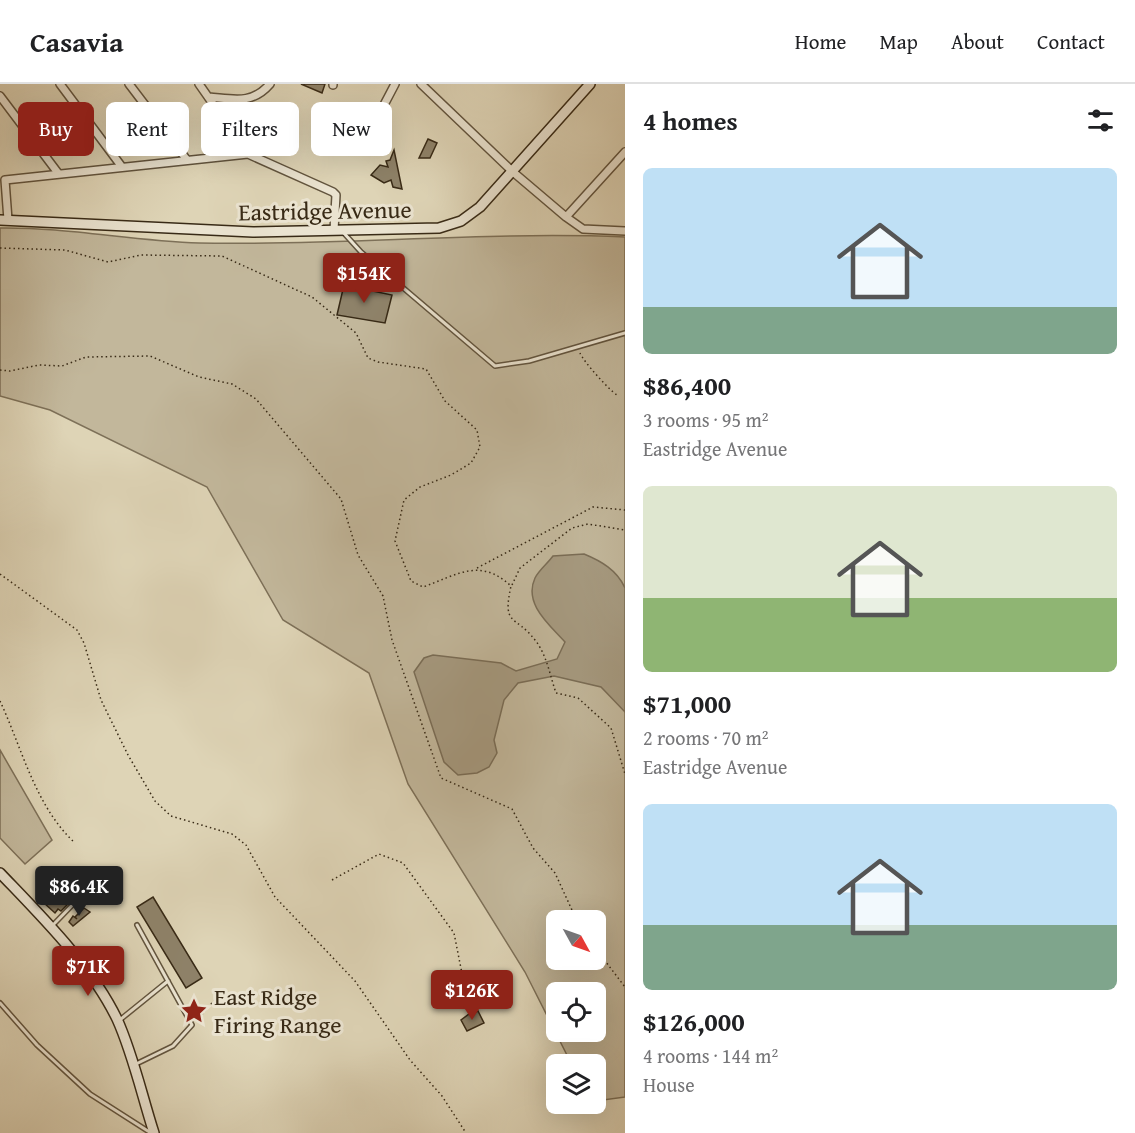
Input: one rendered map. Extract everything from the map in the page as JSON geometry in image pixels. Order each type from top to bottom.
[{"type":"street","points":[[60,84],[122,167]]},
{"type":"street","points":[[129,84],[187,160]]},
{"type":"street","points":[[199,84],[212,102]]},
{"type":"street","points":[[209,97],[248,100],[259,95],[270,84]]},
{"type":"street","points":[[386,102],[395,84]]},
{"type":"street","points":[[421,84],[513,172],[566,217],[583,229],[625,231]]},
{"type":"street","name":"Eastridge Avenue","points":[[4,220],[195,231],[439,228],[461,221],[480,207],[590,84]]},
{"type":"street","points":[[0,96],[58,173]]},
{"type":"street","points":[[566,217],[625,152]]},
{"type":"street","points":[[4,220],[3,182],[58,173],[228,156]]},
{"type":"street","points":[[252,156],[333,192],[336,195],[338,230]]},
{"type":"street","points":[[0,873],[51,927],[105,998],[118,1022],[152,1133]]},
{"type":"lane","points":[[338,230],[492,365],[511,366],[625,333]]},
{"type":"lane","points":[[51,927],[83,894]]},
{"type":"lane","points":[[132,1066],[173,1046],[192,1025],[137,925]]},
{"type":"lane","points":[[118,1022],[168,981]]},
{"type":"lane","points":[[0,1003],[51,1059],[90,1094],[152,1133]]},
{"type":"path","points":[[0,248],[65,250],[108,262],[141,255],[222,256],[312,297],[356,333],[369,358],[378,362],[426,369],[445,401],[477,430],[480,447],[471,464],[451,475],[420,487],[404,500],[395,541],[411,581],[423,587],[477,568],[593,507],[625,510]]},
{"type":"path","points":[[578,346],[580,356],[597,372],[602,382],[617,395]]},
{"type":"path","points":[[0,370],[10,371],[39,365],[62,366],[86,357],[150,356],[199,377],[232,384],[256,399],[341,499],[358,555],[383,596],[392,640],[441,778],[512,810],[533,848],[555,873],[572,910]]},
{"type":"path","points":[[625,530],[588,524],[572,528],[520,568],[511,586],[506,608],[511,618],[535,640],[545,657],[555,693],[578,698],[611,728],[625,774]]},
{"type":"path","points":[[477,568],[500,576],[511,586]]},
{"type":"path","points":[[0,574],[77,630],[84,643],[101,700],[128,755],[155,801],[171,816],[232,834],[246,845],[275,897],[355,981],[410,1060],[442,1096],[465,1133]]},
{"type":"path","points":[[0,701],[36,785],[57,820],[75,843]]},
{"type":"path","points":[[332,880],[379,854],[403,863],[454,933],[469,1008]]},
{"type":"path","points":[[606,962],[625,987]]},
{"type":"path","points":[[192,1025],[219,995]]},
{"type":"shaded area","points":[[0,228],[25,228],[199,243],[518,236],[625,237],[625,1097],[606,1100],[606,1054],[566,1054],[560,1042],[606,1042],[606,982],[546,982],[546,1014],[525,972],[408,784],[369,673],[283,620],[207,487],[50,410],[0,396]]},
{"type":"shaded area","points":[[584,554],[608,567],[618,576],[625,588],[625,712],[601,687],[554,676],[518,683],[504,700],[494,740],[497,753],[489,767],[477,773],[458,775],[444,762],[414,672],[424,658],[433,655],[501,663],[516,671],[557,659],[565,642],[535,605],[532,588],[535,578],[553,556]]},
{"type":"shaded area","points":[[0,750],[52,840],[25,864],[0,838]]},
{"type":"building","points":[[301,84],[325,84],[322,93]]},
{"type":"building","points":[[428,139],[437,143],[430,158],[419,158]]},
{"type":"building","points":[[394,150],[402,189],[393,187],[391,180],[384,183],[371,175],[380,165],[388,167],[386,161],[390,160]]},
{"type":"building","points":[[344,285],[392,295],[385,323],[337,315]]},
{"type":"building","points":[[70,889],[76,896],[61,911],[58,909],[55,913],[44,903],[55,892],[63,897]]},
{"type":"building","points":[[153,897],[202,978],[186,988],[137,907]]},
{"type":"building","points":[[84,908],[90,912],[73,926],[69,922],[73,916],[77,919],[75,917]]},
{"type":"building","points":[[473,1011],[474,1013],[478,1011],[484,1023],[467,1031],[461,1020]]},
{"type":"place","name":"East Ridge Firing Range","points":[[194,1011]]}]
